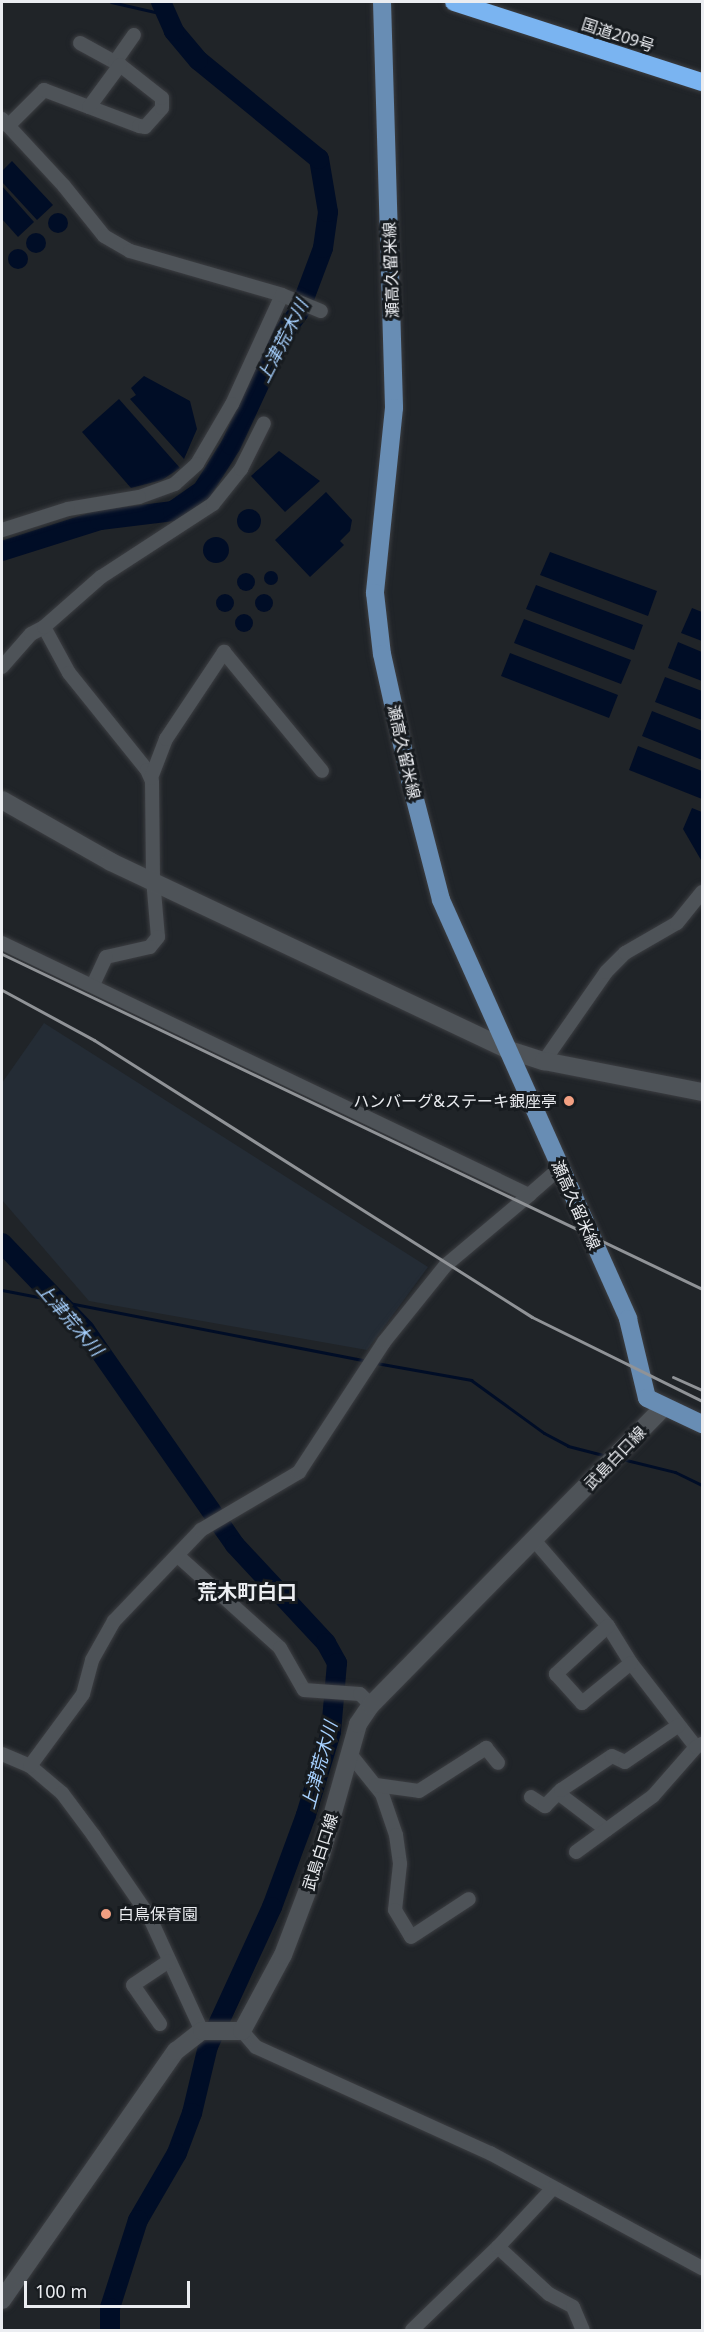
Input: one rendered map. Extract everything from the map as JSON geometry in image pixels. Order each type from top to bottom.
[{"type":"highway","name":"国道209号","points":[[454,2],[702,82]]},
{"type":"main road","name":"瀬高久留米線","points":[[382,2],[394,396],[375,593],[382,654],[441,900],[635,1338],[647,1398],[663,1408],[702,1424]]},
{"type":"main road","points":[[2,800],[153,882],[506,1049],[544,1061],[702,1092]]},
{"type":"main road","name":"武島白口線","points":[[237,2032],[283,1954],[321,1855],[365,1700],[534,1540],[663,1408]]},
{"type":"main road","points":[[2,2300],[176,2051],[202,2031],[237,2032]]},
{"type":"street","points":[[89,107],[134,35]]},
{"type":"street","points":[[80,43],[118,63],[162,98],[162,108],[145,127],[44,90],[5,123],[64,186],[104,236],[130,251],[282,295],[321,312]]},
{"type":"street","points":[[2,530],[68,509],[139,496],[176,484],[197,464],[232,404],[282,295]]},
{"type":"street","points":[[2,667],[31,634],[44,627],[100,577],[213,504],[241,469],[264,423]]},
{"type":"street","points":[[44,627],[69,674],[151,778]]},
{"type":"street","points":[[93,986],[106,957],[156,943],[151,778],[166,739],[224,652],[322,771]]},
{"type":"street","points":[[544,1061],[606,972],[625,953],[677,923],[702,892]]},
{"type":"street","points":[[2,943],[529,1195]]},
{"type":"street","points":[[30,1767],[83,1694],[92,1660],[114,1621],[201,1530],[299,1472],[384,1342],[446,1265],[560,1168]]},
{"type":"street","points":[[534,1540],[608,1626],[631,1664],[699,1746],[653,1796],[576,1852]]},
{"type":"street","points":[[178,1556],[280,1648],[303,1690],[365,1700]]},
{"type":"street","points":[[608,1626],[556,1674],[582,1703],[631,1664]]},
{"type":"street","points":[[531,1797],[545,1806],[558,1793],[612,1756],[625,1762],[680,1725]]},
{"type":"street","points":[[376,1785],[419,1791],[486,1748],[498,1763]]},
{"type":"street","points":[[2,1754],[30,1767],[62,1793],[94,1836],[149,1916],[202,2031]]},
{"type":"street","points":[[350,1754],[376,1785],[396,1835],[400,1864],[395,1910],[411,1937],[469,1899]]},
{"type":"street","points":[[558,1793],[607,1830]]},
{"type":"street","points":[[160,2025],[129,1980],[170,1961]]},
{"type":"street","points":[[237,2032],[256,2047],[490,2153],[702,2268]]},
{"type":"street","points":[[412,2331],[498,2247],[553,2188]]},
{"type":"street","points":[[498,2247],[549,2294],[573,2307],[584,2331]]},
{"type":"shaded area","points":[[44,1023],[428,1267],[367,1350],[89,1301],[2,1200],[2,1083]]},
{"type":"water","points":[[12,161],[53,205],[37,220],[2,182],[2,171]]},
{"type":"water","points":[[2,186],[34,222],[18,237],[2,219]]},
{"type":"water","points":[[58,213],[65,216],[68,223],[65,230],[58,233],[51,230],[48,223],[51,216]]},
{"type":"water","points":[[36,233],[43,236],[46,243],[43,250],[36,253],[29,250],[26,243],[29,236]]},
{"type":"water","points":[[18,249],[25,252],[28,259],[25,266],[18,269],[11,266],[8,259],[11,252]]},
{"type":"water","points":[[144,376],[190,401],[197,429],[184,459],[130,399],[136,395],[131,388]]},
{"type":"water","points":[[119,399],[180,468],[162,480],[131,488],[82,432]]},
{"type":"water","points":[[279,451],[320,481],[285,512],[251,476]]},
{"type":"water","points":[[326,492],[352,520],[350,531],[340,541],[344,545],[310,577],[275,540]]},
{"type":"water","points":[[249,509],[258,512],[261,521],[258,530],[249,533],[240,530],[237,521],[240,512]]},
{"type":"water","points":[[216,537],[225,541],[229,550],[225,559],[216,563],[207,559],[203,550],[207,541]]},
{"type":"water","points":[[550,552],[657,591],[648,616],[540,575]]},
{"type":"water","points":[[271,571],[276,573],[278,578],[276,583],[271,585],[266,583],[264,578],[266,573]]},
{"type":"water","points":[[246,573],[252,576],[255,582],[252,588],[246,591],[240,588],[237,582],[240,576]]},
{"type":"water","points":[[536,585],[643,625],[634,650],[526,609]]},
{"type":"water","points":[[225,594],[231,597],[234,603],[231,609],[225,612],[219,609],[216,603],[219,597]]},
{"type":"water","points":[[264,594],[270,597],[273,603],[270,609],[264,612],[258,609],[255,603],[258,597]]},
{"type":"water","points":[[692,608],[702,612],[702,641],[681,633]]},
{"type":"water","points":[[244,614],[250,617],[253,623],[250,629],[244,632],[238,629],[235,623],[238,617]]},
{"type":"water","points":[[524,619],[631,660],[621,684],[514,643]]},
{"type":"water","points":[[678,642],[702,652],[702,681],[668,668]]},
{"type":"water","points":[[510,653],[618,695],[609,718],[501,676]]},
{"type":"water","points":[[665,677],[702,691],[702,720],[655,702]]},
{"type":"water","points":[[652,711],[702,731],[702,760],[642,736]]},
{"type":"water","points":[[638,746],[702,771],[702,799],[629,770]]},
{"type":"water","points":[[692,808],[702,812],[701,860],[683,829]]},
{"type":"waterway","points":[[111,2],[164,14]]},
{"type":"waterway","name":"上津荒木川","points":[[2,551],[100,520],[173,511],[202,491],[231,445],[282,335],[299,312],[323,248],[328,212],[319,159],[198,60],[174,31],[161,2]]},
{"type":"waterway","name":"上津荒木川","points":[[2,1243],[85,1330],[235,1545],[326,1643],[337,1663],[331,1732],[306,1815],[272,1907],[208,2046],[192,2113],[177,2153],[138,2220],[110,2308],[110,2330]]},
{"type":"waterway","points":[[2,1290],[366,1361]]},
{"type":"waterway","points":[[376,1363],[471,1380],[544,1433],[568,1446],[607,1456]]},
{"type":"waterway","points":[[622,1459],[675,1472],[702,1485]]},
{"type":"railway","points":[[2,954],[702,1289]]},
{"type":"railway","points":[[2,990],[94,1040],[532,1317],[702,1401]]},
{"type":"railway","points":[[673,1377],[702,1390]]},
{"type":"place","name":"ハンバーグ&ステーキ銀座亭","points":[[569,1101]]},
{"type":"place","name":"白鳥保育園","points":[[106,1914]]},
{"type":"district","name":"荒木町白口","points":[[247,1591]]}]
